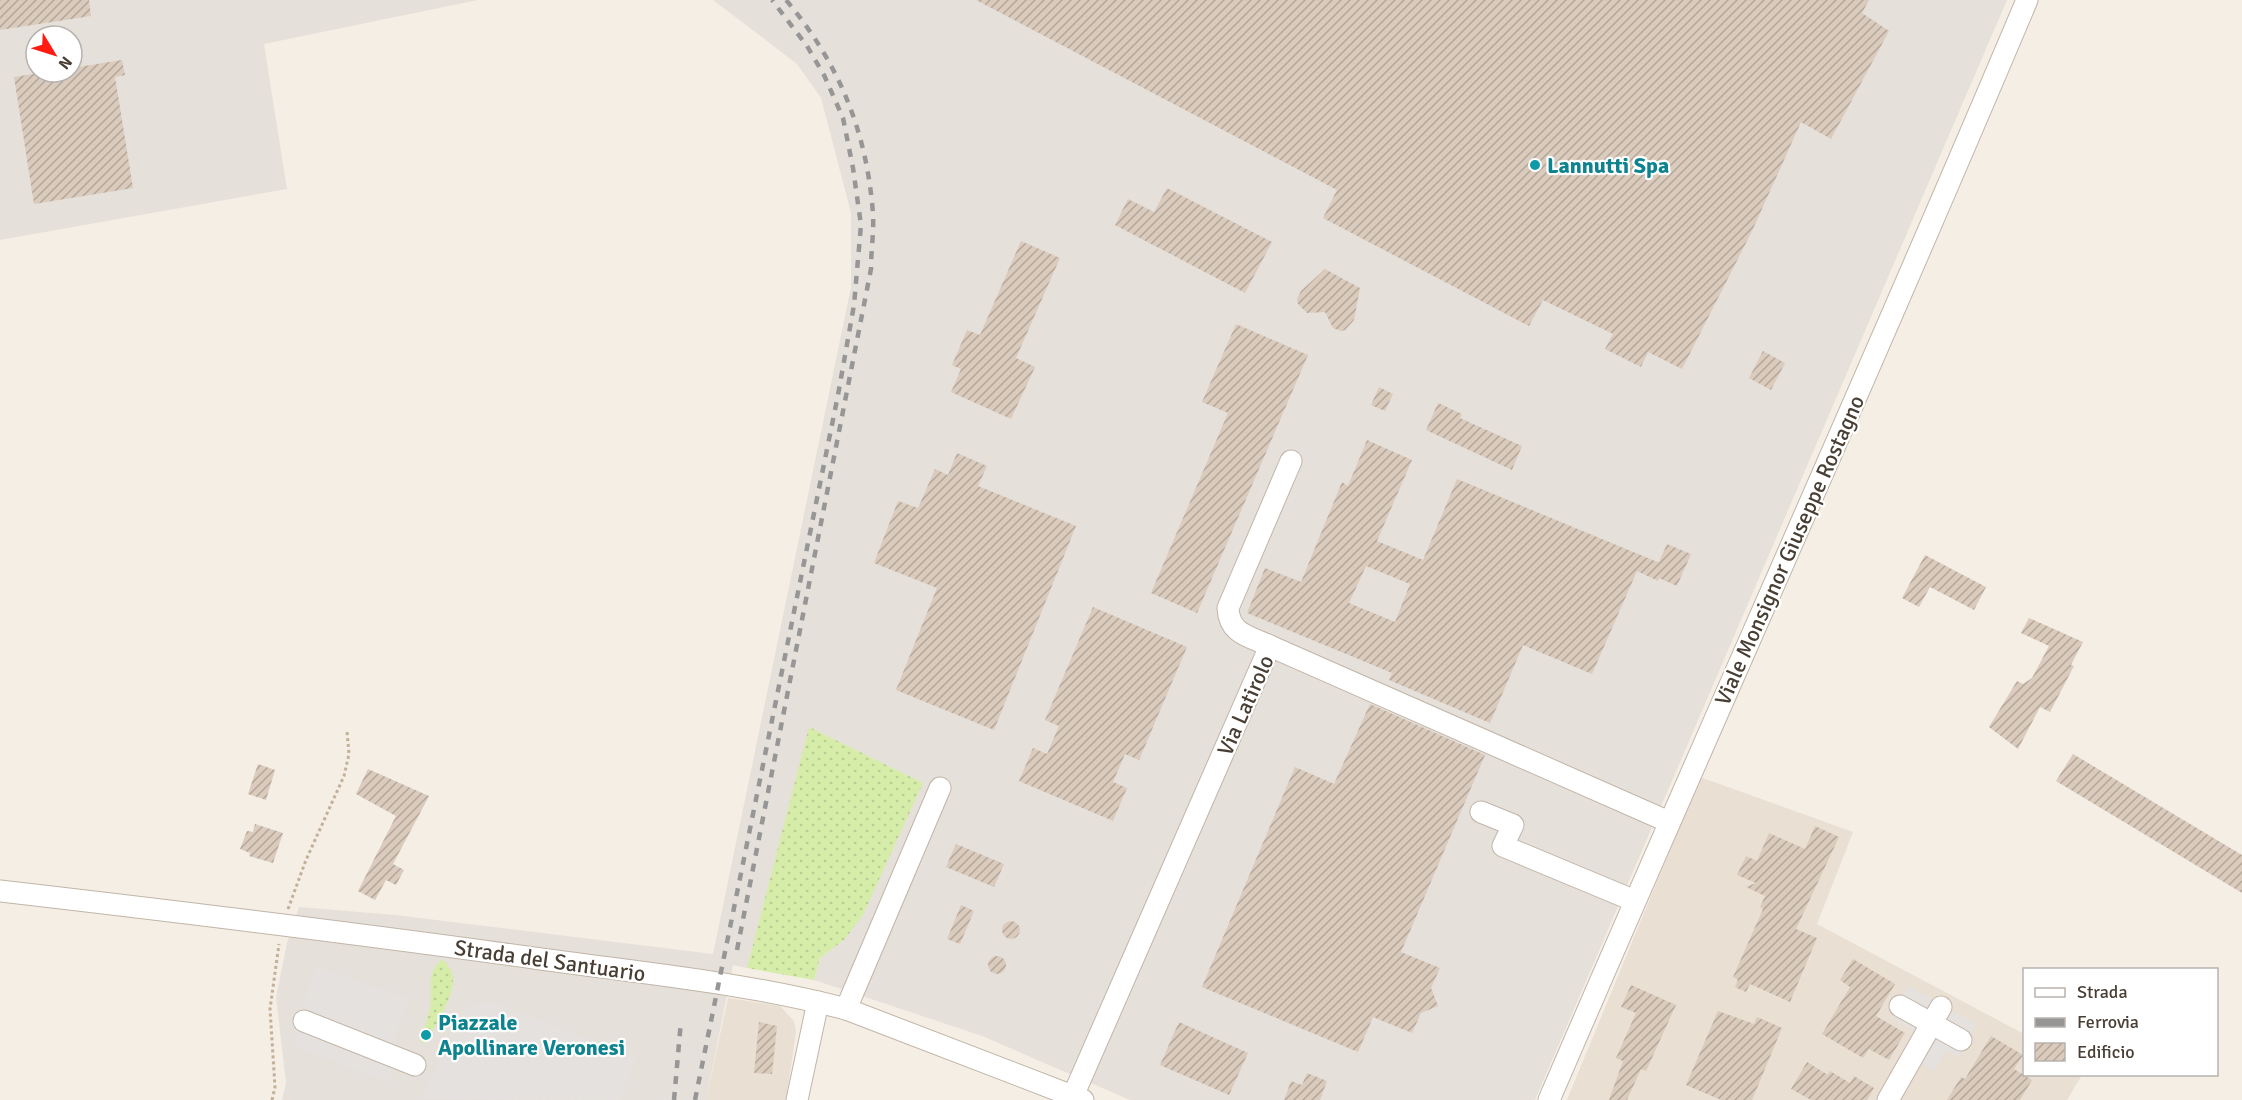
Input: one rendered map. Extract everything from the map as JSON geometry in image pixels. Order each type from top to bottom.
[{"type":"street","name":"Viale Monsignor Giuseppe Rostagno","points":[[1549,1100],[1926,240],[2027,0]]},
{"type":"street","points":[[1270,646],[1236,630],[1229,620],[1228,608],[1291,461]]},
{"type":"street","name":"Via Latirolo","points":[[1078,1098],[1270,646],[1669,822]]},
{"type":"street","points":[[846,1009],[940,788]]},
{"type":"street","points":[[1481,813],[1513,825],[1503,846],[1635,902]]},
{"type":"street","name":"Strada del Santuario","points":[[0,891],[338,931],[718,984],[818,1002],[846,1009],[1078,1098]]},
{"type":"street","points":[[796,1100],[818,1002]]},
{"type":"street","points":[[1900,1006],[1936,1015],[1961,1040]]},
{"type":"street","points":[[1888,1100],[1936,1015]]},
{"type":"street","points":[[304,1021],[415,1065]]},
{"type":"shaded area","points":[[0,0],[478,0],[264,44],[287,189],[0,240]]},
{"type":"shaded area","points":[[713,0],[2007,0],[1535,1100],[1130,1100],[982,1036],[814,980],[820,958],[844,940],[810,728],[747,968],[733,965],[706,1100],[282,1100],[286,1083],[276,997],[287,943],[299,907],[395,915],[713,954],[851,287],[851,213],[821,98],[797,64]]},
{"type":"shaded area","points":[[1700,777],[1853,832],[1817,924],[2023,1033],[2023,1076],[2081,1076],[2067,1100],[1567,1100]]},
{"type":"shaded area","points":[[317,966],[409,999],[392,1043],[403,1048],[389,1082],[294,1046],[295,1025]]},
{"type":"shaded area","points":[[1908,986],[1976,1024],[1958,1057],[1947,1051],[1934,1071],[1918,1062],[1930,1040],[1891,1018]]},
{"type":"shaded area","points":[[728,998],[780,1006],[794,1021],[796,1032],[786,1100],[706,1100]]},
{"type":"shaded area","points":[[489,1001],[635,1057],[620,1100],[422,1099],[459,1016],[470,1007]]},
{"type":"green space","points":[[809,727],[923,783],[863,915],[844,940],[820,958],[814,980],[747,968]]},
{"type":"green space","points":[[442,959],[451,971],[452,987],[443,1012],[426,1043],[419,1041],[430,1009],[433,970]]},
{"type":"building","points":[[0,0],[89,0],[91,16],[24,24],[24,26],[0,30]]},
{"type":"building","name":"Lannutti Spa","points":[[976,0],[1869,0],[1862,13],[1889,31],[1831,139],[1801,122],[1752,231],[1682,369],[1648,352],[1641,367],[1605,349],[1613,334],[1543,300],[1529,326],[1323,218],[1337,190]]},
{"type":"building","points":[[122,60],[125,75],[115,77],[133,188],[34,204],[14,77],[24,75],[24,84],[84,84],[84,66]]},
{"type":"building","points":[[1167,188],[1272,242],[1245,293],[1115,225],[1128,199],[1154,212]]},
{"type":"building","points":[[1021,241],[1060,258],[1016,358],[1035,367],[1011,419],[951,392],[961,369],[952,365],[967,330],[980,335]]},
{"type":"building","points":[[1325,269],[1360,288],[1354,320],[1345,330],[1333,328],[1325,312],[1307,313],[1298,304],[1297,299],[1301,291]]},
{"type":"building","points":[[1236,324],[1308,355],[1197,613],[1151,593],[1228,413],[1202,402]]},
{"type":"building","points":[[1763,351],[1785,363],[1771,390],[1749,378]]},
{"type":"building","points":[[1379,387],[1393,394],[1385,411],[1371,405]]},
{"type":"building","points":[[1438,403],[1462,414],[1460,418],[1522,446],[1512,470],[1426,430]]},
{"type":"building","points":[[1367,440],[1412,460],[1377,541],[1423,560],[1457,479],[1655,561],[1659,562],[1667,544],[1691,554],[1677,586],[1659,578],[1658,581],[1637,571],[1592,674],[1523,645],[1490,723],[1389,680],[1392,673],[1247,613],[1265,568],[1301,582],[1342,482],[1348,486]],"holes":[[[1366,566],[1410,584],[1395,622],[1349,603]]]},
{"type":"building","points":[[957,453],[987,466],[978,486],[1076,526],[994,730],[896,690],[937,588],[874,563],[898,501],[918,508],[935,469],[948,475]]},
{"type":"building","points":[[1925,555],[1986,587],[1974,610],[1930,587],[1919,607],[1902,598]]},
{"type":"building","points":[[1093,607],[1187,647],[1139,760],[1125,754],[1113,782],[1127,788],[1113,821],[1019,781],[1033,748],[1047,754],[1059,726],[1045,720]]},
{"type":"building","points":[[2029,618],[2083,642],[2071,665],[2074,666],[2050,712],[2040,707],[2018,749],[1989,727],[2017,681],[2023,684],[2032,678],[2049,646],[2021,633]]},
{"type":"building","points":[[1370,704],[1485,755],[1401,952],[1440,968],[1431,988],[1438,1006],[1421,1013],[1412,1033],[1373,1017],[1358,1052],[1202,987],[1295,767],[1334,784]]},
{"type":"building","points":[[2073,754],[2242,855],[2242,893],[2056,781]]},
{"type":"building","points":[[258,764],[275,770],[266,800],[248,794]]},
{"type":"building","points":[[368,769],[429,796],[393,864],[404,870],[396,885],[386,880],[375,900],[358,891],[396,816],[356,794]]},
{"type":"building","points":[[255,824],[283,833],[273,863],[249,856],[250,853],[240,849],[247,831],[253,832]]},
{"type":"building","points":[[1815,826],[1839,837],[1796,929],[1817,938],[1790,1002],[1750,984],[1746,992],[1735,987],[1738,980],[1733,977],[1763,909],[1760,907],[1765,896],[1746,887],[1756,883],[1737,875],[1746,856],[1757,861],[1769,833],[1805,849]]},
{"type":"building","points":[[956,844],[1004,864],[994,887],[946,867]]},
{"type":"building","points":[[961,905],[974,911],[960,944],[947,939]]},
{"type":"building","points":[[1011,921],[1017,924],[1020,930],[1017,936],[1011,939],[1005,936],[1002,930],[1005,924]]},
{"type":"building","points":[[997,956],[1003,959],[1006,965],[1003,971],[997,974],[991,971],[988,965],[991,959]]},
{"type":"building","points":[[1853,959],[1895,984],[1876,1016],[1905,1033],[1889,1060],[1869,1049],[1863,1058],[1822,1034],[1850,987],[1840,980]]},
{"type":"building","points":[[1631,985],[1676,1005],[1646,1071],[1641,1069],[1627,1100],[1609,1100],[1623,1061],[1616,1058],[1636,1013],[1621,1007]]},
{"type":"building","points":[[1718,1011],[1754,1024],[1757,1017],[1782,1028],[1752,1100],[1721,1100],[1686,1085]]},
{"type":"building","points":[[759,1022],[777,1026],[772,1074],[754,1073]]},
{"type":"building","points":[[1179,1022],[1248,1053],[1229,1095],[1160,1065]]},
{"type":"building","points":[[1991,1036],[2023,1055],[2014,1069],[2032,1080],[2020,1100],[1947,1100],[1961,1077],[1965,1079]]},
{"type":"building","points":[[1807,1062],[1828,1075],[1830,1071],[1850,1083],[1854,1076],[1874,1088],[1867,1100],[1811,1100],[1791,1089]]},
{"type":"building","points":[[1307,1073],[1327,1081],[1320,1100],[1284,1100],[1291,1081],[1302,1085]]},
{"type":"railway","points":[[695,1100],[838,395],[854,305],[861,225],[843,118],[824,75],[807,46],[772,0]]},
{"type":"railway","points":[[737,950],[871,269],[873,235],[870,184],[857,127],[847,100],[821,48],[786,0]]},
{"type":"railway","points":[[674,1100],[681,1021]]},
{"type":"place","name":"Lannutti Spa","points":[[1535,165]]},
{"type":"place","name":"Piazzale Apollinare Veronesi","points":[[426,1035]]}]
